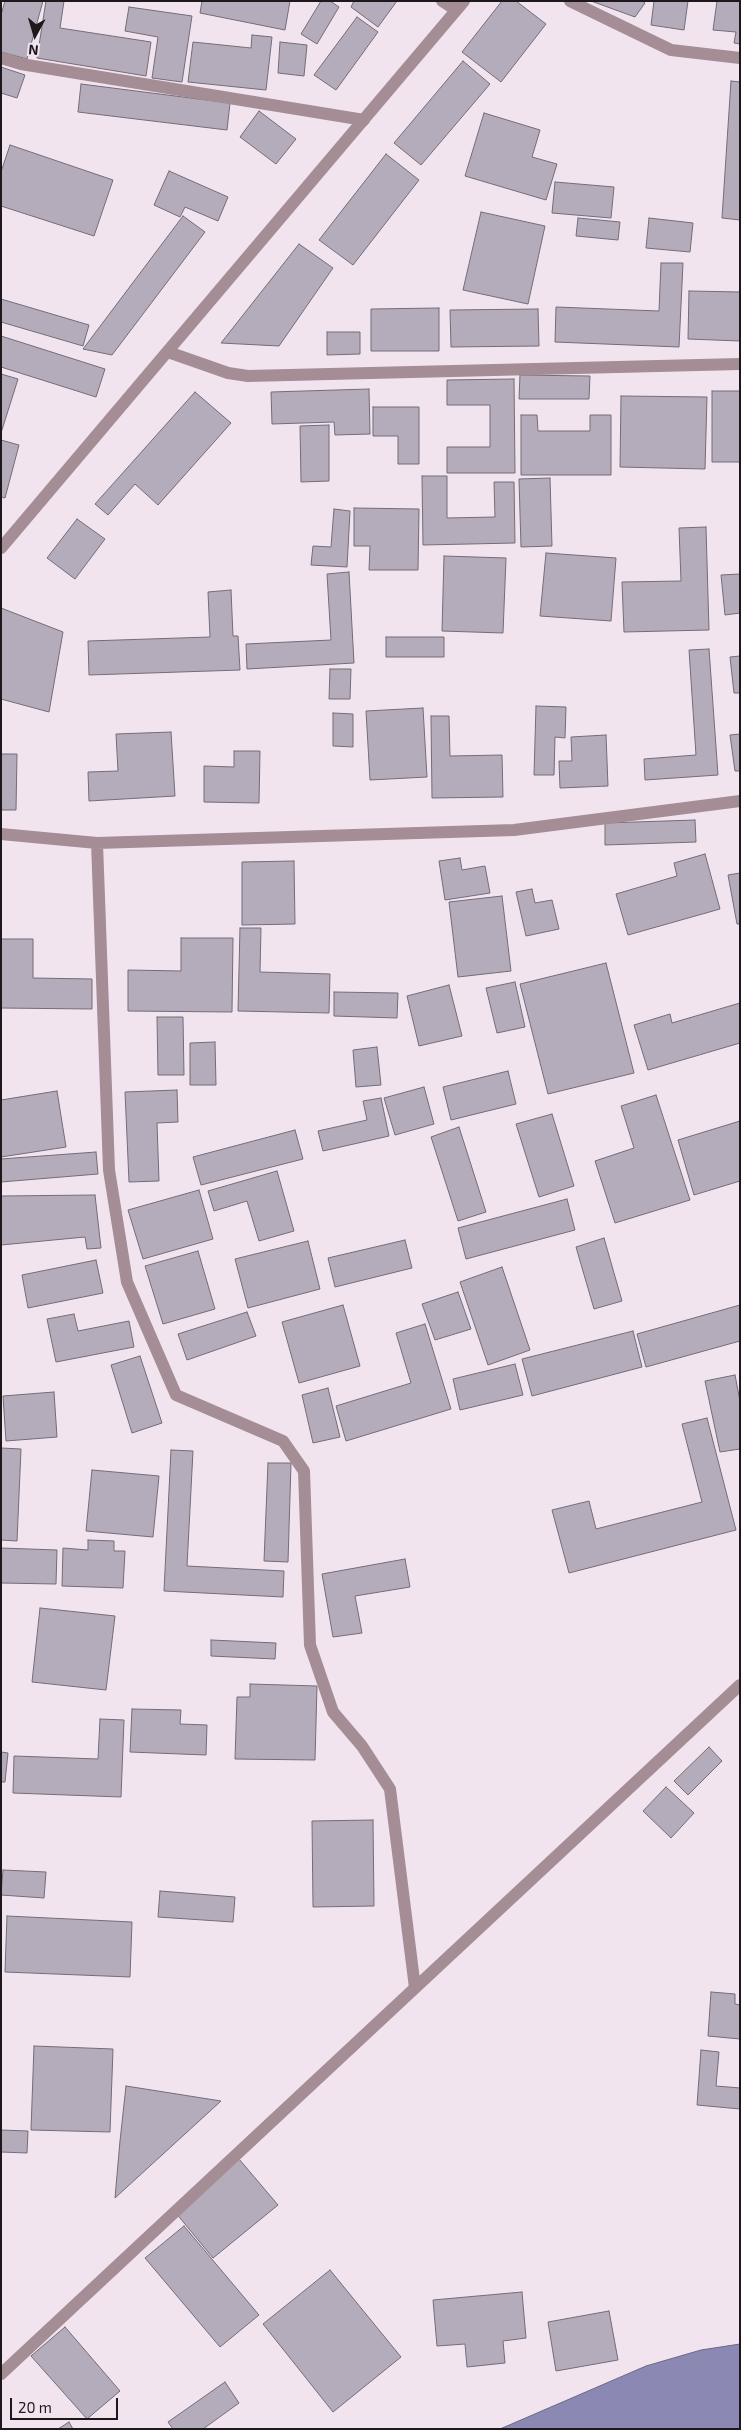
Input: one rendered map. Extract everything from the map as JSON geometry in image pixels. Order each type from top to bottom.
[{"type":"street","points":[[1,548],[460,6],[442,1]]},
{"type":"street","points":[[570,1],[671,50],[740,58]]},
{"type":"street","points":[[1,58],[22,64],[364,120]]},
{"type":"street","points":[[168,352],[228,373],[248,376],[740,364]]},
{"type":"street","points":[[1,834],[98,843],[514,830],[740,801]]},
{"type":"street","points":[[98,843],[109,1170],[127,1282],[176,1395],[283,1441],[304,1470],[310,1645],[333,1712],[362,1746],[390,1789],[415,1988]]},
{"type":"street","points":[[1,2374],[740,1684]]},
{"type":"water","points":[[740,2344],[740,2429],[500,2429],[646,2366],[701,2350]]},
{"type":"building","points":[[5,1],[43,1],[27,59],[1,52],[1,15]]},
{"type":"building","points":[[46,1],[64,1],[60,28],[151,42],[146,76],[37,58]]},
{"type":"building","points":[[202,1],[290,1],[285,30],[200,13]]},
{"type":"building","points":[[321,1],[330,1],[339,7],[317,44],[301,34]]},
{"type":"building","points":[[354,1],[397,1],[378,27],[351,7]]},
{"type":"building","points":[[502,1],[516,1],[546,24],[501,82],[462,52]]},
{"type":"building","points":[[591,1],[642,1],[645,3],[635,17]]},
{"type":"building","points":[[654,1],[688,1],[684,30],[651,25]]},
{"type":"building","points":[[717,1],[740,1],[740,44],[734,43],[736,32],[713,30]]},
{"type":"building","points":[[129,7],[192,16],[182,82],[152,78],[158,37],[125,31]]},
{"type":"building","points":[[357,17],[378,32],[336,90],[314,75]]},
{"type":"building","points":[[252,35],[272,37],[266,90],[188,82],[193,42],[251,48]]},
{"type":"building","points":[[280,42],[307,45],[304,76],[278,73]]},
{"type":"building","points":[[463,61],[490,84],[421,165],[394,143]]},
{"type":"building","points":[[1,67],[25,75],[17,98],[1,93]]},
{"type":"building","points":[[731,81],[740,82],[740,220],[722,218]]},
{"type":"building","points":[[81,84],[230,103],[227,130],[78,112]]},
{"type":"building","points":[[259,111],[296,139],[276,164],[240,137]]},
{"type":"building","points":[[484,113],[540,130],[532,157],[557,164],[546,200],[465,176]]},
{"type":"building","points":[[10,145],[113,180],[94,236],[1,206],[1,172]]},
{"type":"building","points":[[386,154],[419,180],[353,265],[319,240]]},
{"type":"building","points":[[169,171],[228,197],[218,221],[185,207],[180,217],[154,205]]},
{"type":"building","points":[[555,182],[614,187],[611,218],[552,213]]},
{"type":"building","points":[[481,212],[545,226],[528,304],[463,290]]},
{"type":"building","points":[[183,216],[205,232],[112,355],[83,349]]},
{"type":"building","points":[[578,218],[620,222],[618,240],[576,236]]},
{"type":"building","points":[[649,218],[693,223],[690,252],[646,248]]},
{"type":"building","points":[[299,244],[333,268],[279,346],[221,343]]},
{"type":"building","points":[[661,263],[683,263],[679,347],[555,342],[556,307],[659,311]]},
{"type":"building","points":[[689,291],[740,292],[740,341],[688,339]]},
{"type":"building","points":[[1,299],[89,325],[83,346],[1,322]]},
{"type":"building","points":[[439,308],[439,351],[371,351],[371,309]]},
{"type":"building","points":[[538,309],[539,346],[451,347],[450,310]]},
{"type":"building","points":[[327,332],[360,332],[360,354],[327,355]]},
{"type":"building","points":[[1,336],[105,369],[96,397],[1,367]]},
{"type":"building","points":[[1,374],[18,379],[1,433]]},
{"type":"building","points":[[520,375],[590,376],[589,399],[519,399]]},
{"type":"building","points":[[514,379],[515,473],[447,473],[447,447],[490,447],[490,405],[447,405],[447,380]]},
{"type":"building","points":[[369,389],[370,434],[335,435],[334,422],[272,424],[271,392]]},
{"type":"building","points":[[712,391],[740,391],[740,462],[712,462]]},
{"type":"building","points":[[195,392],[231,423],[158,505],[135,484],[108,515],[95,504]]},
{"type":"building","points":[[621,396],[707,397],[705,469],[620,467]]},
{"type":"building","points":[[373,407],[419,407],[419,464],[398,464],[398,436],[373,436]]},
{"type":"building","points":[[521,415],[537,415],[538,431],[590,431],[590,415],[611,415],[611,475],[521,475]]},
{"type":"building","points":[[329,425],[329,481],[301,482],[300,426]]},
{"type":"building","points":[[1,440],[19,445],[5,498],[1,497]]},
{"type":"building","points":[[422,476],[447,476],[447,518],[495,517],[494,482],[514,482],[515,543],[423,545]]},
{"type":"building","points":[[550,478],[552,546],[521,547],[519,479]]},
{"type":"building","points":[[354,508],[419,509],[418,570],[369,570],[370,546],[354,546]]},
{"type":"building","points":[[334,509],[350,511],[347,567],[311,565],[313,546],[331,547]]},
{"type":"building","points":[[77,519],[105,539],[75,579],[47,558]]},
{"type":"building","points":[[706,527],[709,630],[624,632],[622,582],[681,581],[679,528]]},
{"type":"building","points":[[546,553],[616,558],[611,621],[540,616]]},
{"type":"building","points":[[444,556],[506,558],[503,633],[442,631]]},
{"type":"building","points":[[349,572],[354,663],[247,669],[246,644],[331,640],[327,574]]},
{"type":"building","points":[[740,574],[740,613],[725,615],[721,575]]},
{"type":"building","points":[[231,590],[233,636],[238,636],[240,670],[89,675],[88,641],[210,637],[208,592]]},
{"type":"building","points":[[1,608],[63,632],[49,712],[1,699]]},
{"type":"building","points":[[386,637],[444,637],[444,657],[386,657]]},
{"type":"building","points":[[709,649],[718,775],[645,780],[644,759],[696,755],[689,650]]},
{"type":"building","points":[[740,656],[740,693],[734,693],[730,657]]},
{"type":"building","points":[[330,669],[351,669],[350,699],[329,699]]},
{"type":"building","points":[[536,706],[566,707],[565,738],[555,737],[554,775],[534,775]]},
{"type":"building","points":[[423,708],[427,777],[370,780],[366,711]]},
{"type":"building","points":[[333,713],[353,714],[353,747],[333,746]]},
{"type":"building","points":[[431,716],[449,716],[450,756],[502,755],[503,797],[432,798]]},
{"type":"building","points":[[171,732],[175,796],[89,801],[88,772],[118,771],[116,734]]},
{"type":"building","points":[[740,734],[740,771],[735,771],[730,735]]},
{"type":"building","points":[[606,735],[608,786],[560,788],[559,761],[572,761],[571,737]]},
{"type":"building","points":[[234,751],[260,751],[259,803],[204,802],[204,766],[234,767]]},
{"type":"building","points":[[1,754],[17,754],[16,810],[1,810]]},
{"type":"building","points":[[695,820],[696,842],[605,845],[605,823]]},
{"type":"building","points":[[705,854],[720,909],[628,935],[616,894],[677,876],[674,863]]},
{"type":"building","points":[[460,858],[462,870],[485,866],[490,893],[445,900],[439,861]]},
{"type":"building","points":[[294,861],[295,924],[242,925],[242,862]]},
{"type":"building","points":[[740,873],[740,924],[737,924],[728,875]]},
{"type":"building","points":[[532,889],[535,903],[552,900],[559,929],[526,936],[516,892]]},
{"type":"building","points":[[502,896],[511,971],[458,977],[449,902]]},
{"type":"building","points":[[240,928],[261,928],[260,972],[330,974],[329,1013],[238,1011]]},
{"type":"building","points":[[181,938],[233,938],[232,1012],[128,1011],[128,970],[181,971]]},
{"type":"building","points":[[1,939],[33,939],[33,978],[92,979],[92,1009],[1,1008]]},
{"type":"building","points":[[606,963],[634,1073],[548,1094],[520,984]]},
{"type":"building","points":[[515,982],[525,1027],[497,1033],[486,988]]},
{"type":"building","points":[[449,985],[462,1036],[419,1046],[407,996]]},
{"type":"building","points":[[334,992],[398,993],[397,1018],[334,1016]]},
{"type":"building","points":[[740,1003],[740,1043],[648,1070],[634,1025],[670,1014],[672,1023]]},
{"type":"building","points":[[157,1017],[183,1017],[184,1075],[158,1075]]},
{"type":"building","points":[[215,1042],[216,1085],[190,1085],[190,1043]]},
{"type":"building","points":[[377,1047],[381,1085],[356,1087],[353,1050]]},
{"type":"building","points":[[508,1071],[516,1104],[451,1120],[443,1087]]},
{"type":"building","points":[[424,1087],[434,1124],[395,1135],[384,1098]]},
{"type":"building","points":[[177,1090],[178,1122],[157,1123],[159,1181],[129,1182],[125,1092]]},
{"type":"building","points":[[57,1091],[66,1147],[1,1157],[1,1100]]},
{"type":"building","points":[[656,1095],[690,1200],[615,1223],[595,1161],[634,1148],[621,1106]]},
{"type":"building","points":[[381,1098],[389,1136],[323,1151],[318,1131],[367,1120],[363,1101]]},
{"type":"building","points":[[552,1114],[574,1186],[539,1197],[516,1124]]},
{"type":"building","points":[[740,1121],[740,1181],[694,1195],[678,1140]]},
{"type":"building","points":[[459,1127],[486,1212],[458,1221],[431,1137]]},
{"type":"building","points":[[295,1130],[303,1159],[201,1185],[193,1157]]},
{"type":"building","points":[[96,1152],[98,1174],[1,1182],[1,1159]]},
{"type":"building","points":[[277,1171],[294,1231],[259,1241],[247,1201],[214,1211],[208,1191]]},
{"type":"building","points":[[199,1190],[213,1239],[143,1259],[128,1210]]},
{"type":"building","points":[[95,1195],[101,1248],[87,1249],[85,1237],[1,1245],[1,1196]]},
{"type":"building","points":[[567,1199],[575,1230],[466,1259],[458,1228]]},
{"type":"building","points":[[604,1238],[622,1301],[594,1309],[576,1247]]},
{"type":"building","points":[[405,1240],[412,1268],[335,1287],[328,1258]]},
{"type":"building","points":[[308,1241],[320,1289],[248,1308],[235,1259]]},
{"type":"building","points":[[198,1251],[215,1309],[163,1324],[145,1266]]},
{"type":"building","points":[[96,1260],[103,1293],[28,1308],[22,1275]]},
{"type":"building","points":[[502,1267],[530,1350],[488,1365],[460,1282]]},
{"type":"building","points":[[458,1292],[471,1329],[435,1340],[422,1304]]},
{"type":"building","points":[[343,1305],[360,1366],[299,1383],[282,1322]]},
{"type":"building","points":[[740,1305],[740,1341],[646,1367],[637,1334]]},
{"type":"building","points":[[247,1312],[256,1336],[187,1360],[178,1334]]},
{"type":"building","points":[[74,1314],[78,1331],[129,1321],[134,1347],[56,1362],[47,1319]]},
{"type":"building","points":[[425,1324],[451,1409],[346,1441],[336,1406],[411,1383],[396,1333]]},
{"type":"building","points":[[633,1331],[642,1367],[532,1396],[522,1359]]},
{"type":"building","points":[[140,1356],[162,1423],[132,1433],[111,1365]]},
{"type":"building","points":[[515,1364],[523,1395],[460,1410],[453,1379]]},
{"type":"building","points":[[735,1375],[740,1401],[740,1449],[720,1452],[705,1381]]},
{"type":"building","points":[[328,1388],[340,1437],[313,1443],[302,1395]]},
{"type":"building","points":[[54,1392],[57,1437],[6,1441],[3,1396]]},
{"type":"building","points":[[707,1418],[736,1530],[569,1573],[552,1510],[589,1501],[596,1529],[702,1502],[682,1424]]},
{"type":"building","points":[[1,1448],[21,1449],[17,1541],[1,1540]]},
{"type":"building","points":[[171,1450],[193,1451],[187,1566],[284,1571],[283,1597],[164,1591]]},
{"type":"building","points":[[268,1463],[291,1463],[288,1562],[264,1561]]},
{"type":"building","points":[[92,1470],[159,1476],[153,1537],[86,1531]]},
{"type":"building","points":[[88,1540],[114,1541],[114,1551],[125,1551],[123,1588],[62,1586],[63,1548],[88,1550]]},
{"type":"building","points":[[1,1548],[57,1550],[56,1584],[1,1583]]},
{"type":"building","points":[[405,1559],[410,1587],[355,1596],[362,1633],[333,1637],[322,1574]]},
{"type":"building","points":[[40,1608],[115,1616],[106,1690],[32,1682]]},
{"type":"building","points":[[211,1640],[276,1643],[275,1659],[211,1656]]},
{"type":"building","points":[[250,1684],[317,1686],[315,1760],[235,1759],[237,1697],[250,1697]]},
{"type":"building","points":[[132,1709],[181,1710],[180,1724],[207,1725],[206,1755],[130,1752]]},
{"type":"building","points":[[100,1719],[124,1720],[121,1797],[13,1793],[14,1756],[98,1759]]},
{"type":"building","points":[[709,1747],[722,1761],[688,1795],[674,1781]]},
{"type":"building","points":[[1,1752],[8,1753],[5,1782],[1,1782]]},
{"type":"building","points":[[666,1787],[694,1813],[671,1838],[643,1811]]},
{"type":"building","points":[[373,1820],[374,1906],[313,1907],[312,1821]]},
{"type":"building","points":[[3,1870],[46,1872],[44,1898],[1,1895]]},
{"type":"building","points":[[160,1891],[235,1897],[233,1922],[158,1917]]},
{"type":"building","points":[[7,1916],[132,1922],[130,1977],[5,1972]]},
{"type":"building","points":[[711,1992],[735,1994],[735,2004],[740,2005],[740,2039],[708,2036]]},
{"type":"building","points":[[34,2046],[113,2049],[110,2132],[31,2130]]},
{"type":"building","points":[[701,2050],[719,2052],[716,2086],[740,2088],[740,2109],[697,2105]]},
{"type":"building","points":[[126,2086],[221,2101],[115,2198],[120,2141]]},
{"type":"building","points":[[1,2130],[28,2131],[27,2153],[1,2152]]},
{"type":"building","points":[[239,2159],[278,2205],[213,2258],[175,2212]]},
{"type":"building","points":[[184,2226],[259,2315],[220,2347],[145,2258]]},
{"type":"building","points":[[330,2270],[401,2357],[333,2412],[263,2324]]},
{"type":"building","points":[[522,2292],[526,2338],[503,2341],[505,2363],[467,2367],[465,2344],[437,2346],[433,2300]]},
{"type":"building","points":[[609,2311],[618,2360],[556,2371],[548,2322]]},
{"type":"building","points":[[65,2327],[120,2391],[87,2419],[31,2356]]},
{"type":"building","points":[[225,2382],[239,2403],[203,2429],[173,2429],[168,2422]]},
{"type":"building","points":[[69,2422],[73,2429],[58,2429]]}]
